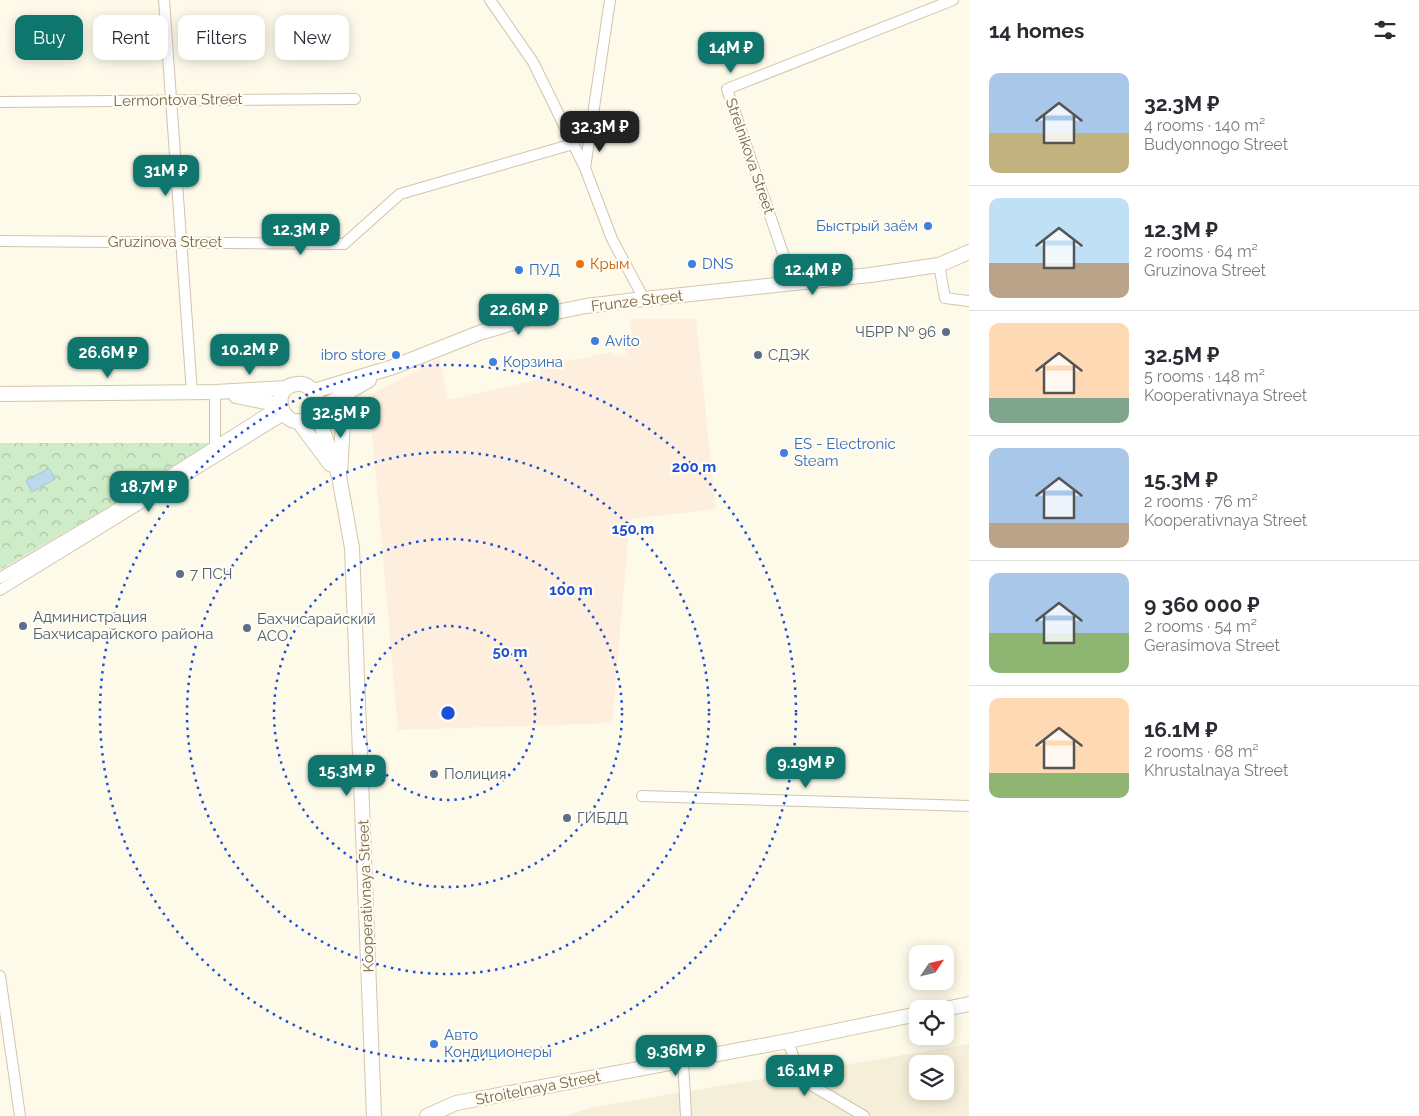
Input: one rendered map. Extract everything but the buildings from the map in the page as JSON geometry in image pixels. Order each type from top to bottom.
[{"type":"main road","name":"Frunze Street","points":[[314,391],[393,367],[479,332],[536,316],[644,298],[870,275],[939,265],[969,252]]},
{"type":"main road","points":[[298,422],[310,418],[316,411],[393,367]]},
{"type":"main road","points":[[283,401],[298,384],[304,384],[314,391],[318,401],[316,411]]},
{"type":"main road","points":[[0,394],[216,392],[283,401],[339,476]]},
{"type":"main road","points":[[339,476],[345,394]]},
{"type":"main road","name":"Kooperativnaya Street","points":[[316,411],[339,476],[352,548],[374,1116]]},
{"type":"main road","points":[[954,1007],[969,1004]]},
{"type":"main road","name":"Stroitelnaya Street","points":[[426,1116],[456,1103],[788,1041],[909,1016]]},
{"type":"street","points":[[164,0],[192,392]]},
{"type":"street","points":[[490,0],[533,62],[585,168],[612,239],[644,298]]},
{"type":"street","points":[[585,168],[610,0]]},
{"type":"street","name":"Strelnikova Street","points":[[793,283],[727,89],[953,0]]},
{"type":"street","name":"Lermontova Street","points":[[0,102],[355,99]]},
{"type":"street","name":"Gruzinova Street","points":[[0,241],[344,244],[400,194],[573,144]]},
{"type":"street","points":[[939,265],[945,298],[969,301]]},
{"type":"street","points":[[215,458],[216,392]]},
{"type":"street","points":[[0,578],[216,446],[271,411],[283,401]]},
{"type":"street","points":[[0,590],[215,458],[283,401]]},
{"type":"street","points":[[642,796],[969,806]]},
{"type":"street","points":[[0,976],[20,1116]]},
{"type":"street","points":[[788,1041],[800,1074],[806,1082],[864,1116]]},
{"type":"street","points":[[683,1061],[686,1116]]},
{"type":"shaded area","points":[[629,319],[696,319],[716,509],[630,519],[612,723],[398,730],[369,396],[439,358],[448,400],[541,379],[540,367],[612,352],[613,357],[626,354],[625,349],[635,347]]},
{"type":"shaded area","points":[[969,1044],[969,1116],[565,1116],[594,1107]]},
{"type":"green space","points":[[0,443],[219,443],[0,570]]},
{"type":"water","points":[[49,468],[55,479],[32,492],[26,481]]},
{"type":"place","name":"Быстрый заём","points":[[928,226]]},
{"type":"place","name":"Крым","points":[[580,264]]},
{"type":"place","name":"DNS","points":[[692,264]]},
{"type":"place","name":"ПУД","points":[[519,270]]},
{"type":"place","name":"ЧБРР № 96","points":[[946,332]]},
{"type":"place","name":"Avito","points":[[595,341]]},
{"type":"place","name":"ibro store","points":[[396,355]]},
{"type":"place","name":"СДЭК","points":[[758,355]]},
{"type":"place","name":"Корзина","points":[[493,362]]},
{"type":"place","name":"ES - Electronic Steam","points":[[784,453]]},
{"type":"place","name":"7 ПСЧ","points":[[180,574]]},
{"type":"place","name":"Администрация Бахчисарайского района","points":[[23,626]]},
{"type":"place","name":"Бахчисарайский АСО","points":[[247,628]]},
{"type":"place","name":"Полиция","points":[[434,774]]},
{"type":"place","name":"ГИБДД","points":[[567,818]]},
{"type":"place","name":"Авто Кондиционеры","points":[[434,1044]]}]
